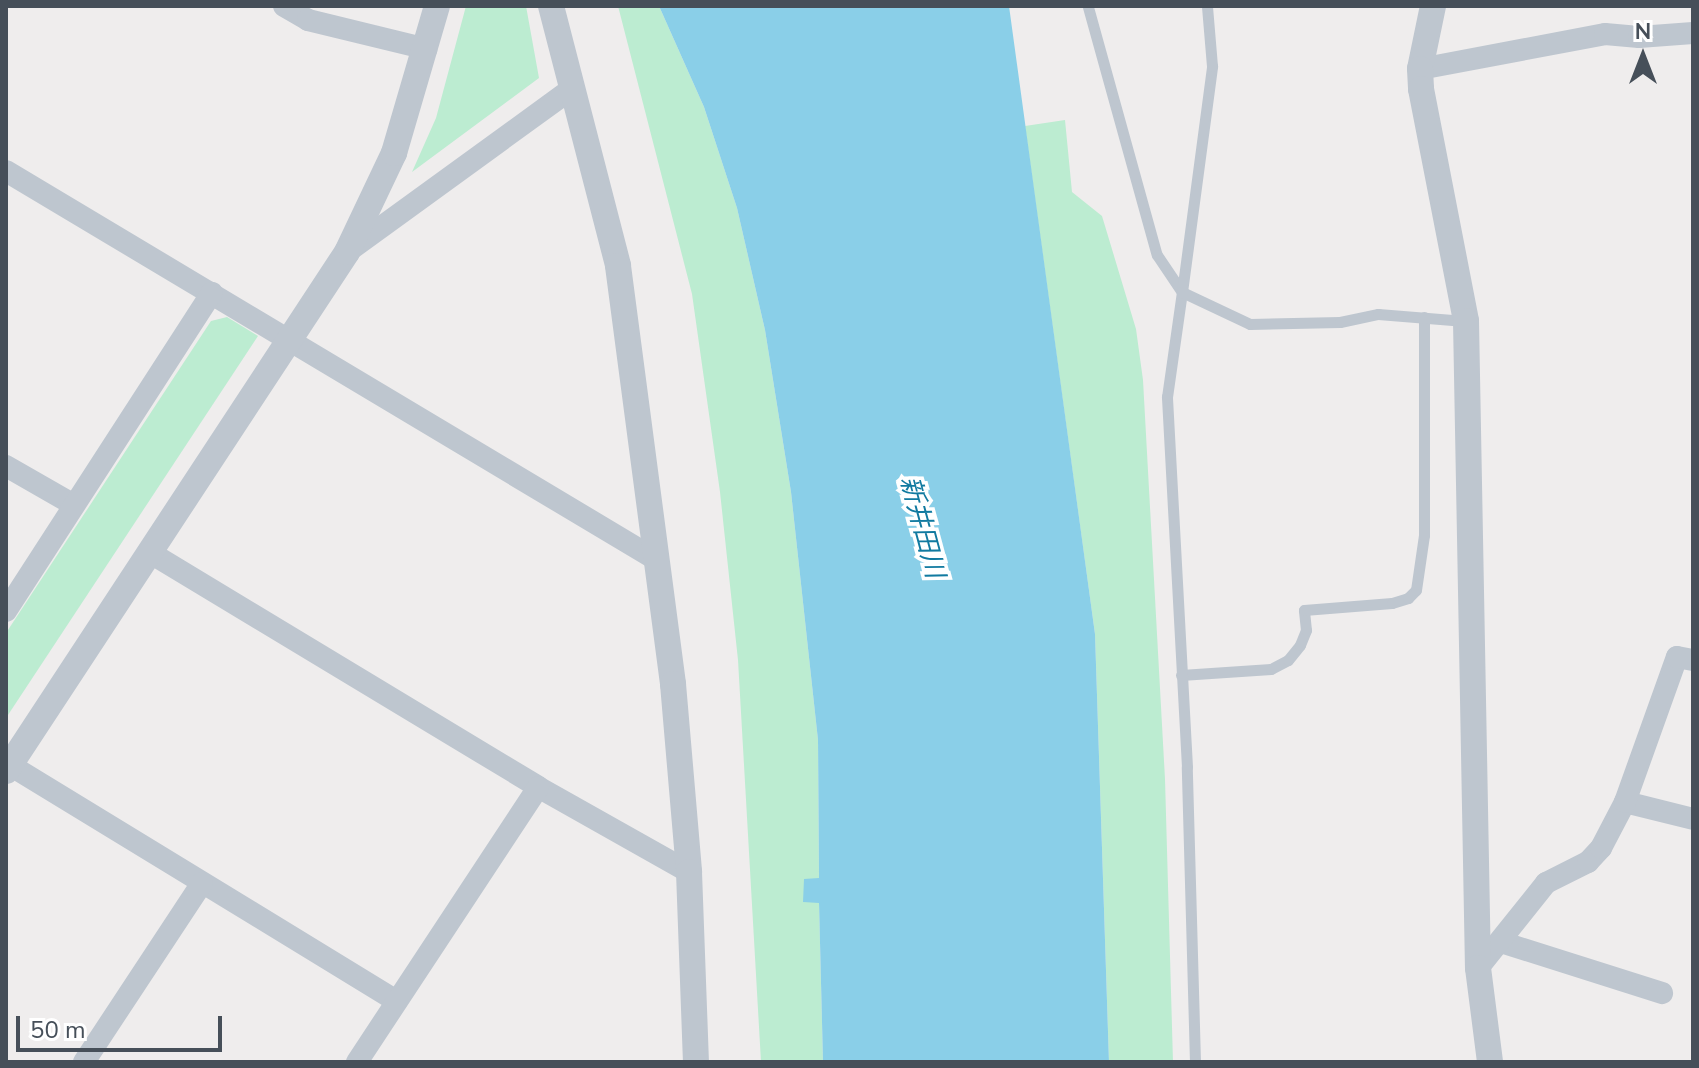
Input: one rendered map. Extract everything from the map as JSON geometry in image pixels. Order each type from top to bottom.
[{"type":"street","points":[[284,6],[308,20],[427,49]]},
{"type":"street","points":[[397,1001],[8,768],[347,252],[394,153],[427,49],[437,6]]},
{"type":"street","points":[[551,6],[618,266],[673,684],[689,872],[696,1062]]},
{"type":"street","points":[[1433,6],[1420,69],[1466,321],[1478,968],[1490,1062]]},
{"type":"street","points":[[1420,69],[1605,34],[1639,37],[1693,33]]},
{"type":"street","points":[[347,252],[573,88]]},
{"type":"street","points":[[6,171],[655,559]]},
{"type":"street","points":[[6,611],[212,293]]},
{"type":"street","points":[[6,466],[74,505]]},
{"type":"street","points":[[149,552],[538,787],[689,872]]},
{"type":"street","points":[[1478,968],[1546,883],[1588,862],[1601,848],[1625,802],[1677,657],[1693,660]]},
{"type":"street","points":[[357,1062],[538,787]]},
{"type":"street","points":[[1625,802],[1693,819]]},
{"type":"street","points":[[84,1062],[202,883]]},
{"type":"street","points":[[1501,942],[1662,993]]},
{"type":"lane","points":[[1195,1062],[1167,397],[1212,66],[1207,6]]},
{"type":"lane","points":[[1088,7],[1157,255],[1182,292],[1250,324],[1340,322],[1378,314],[1466,321]]},
{"type":"lane","points":[[1181,675],[1271,669],[1288,660],[1300,645],[1306,630],[1304,610],[1392,603],[1408,598],[1416,590],[1424,535],[1424,317]]},
{"type":"green space","points":[[466,6],[526,6],[539,78],[412,172],[436,118]]},
{"type":"green space","points":[[618,6],[659,6],[704,107],[737,208],[765,330],[791,492],[818,740],[819,879],[803,902],[819,902],[823,1062],[761,1062],[738,660],[720,492],[692,294]]},
{"type":"green space","points":[[1065,120],[1072,192],[1102,216],[1136,329],[1143,380],[1165,779],[1173,1062],[1109,1062],[1095,634],[1025,126]]},
{"type":"green space","points":[[227,317],[258,336],[6,718],[6,633],[211,321]]},
{"type":"water","name":"新井田川","points":[[659,6],[1009,6],[1095,634],[1109,1062],[823,1062],[819,903],[803,902],[804,879],[819,878],[818,740],[791,492],[765,330],[737,208],[704,107]]}]
